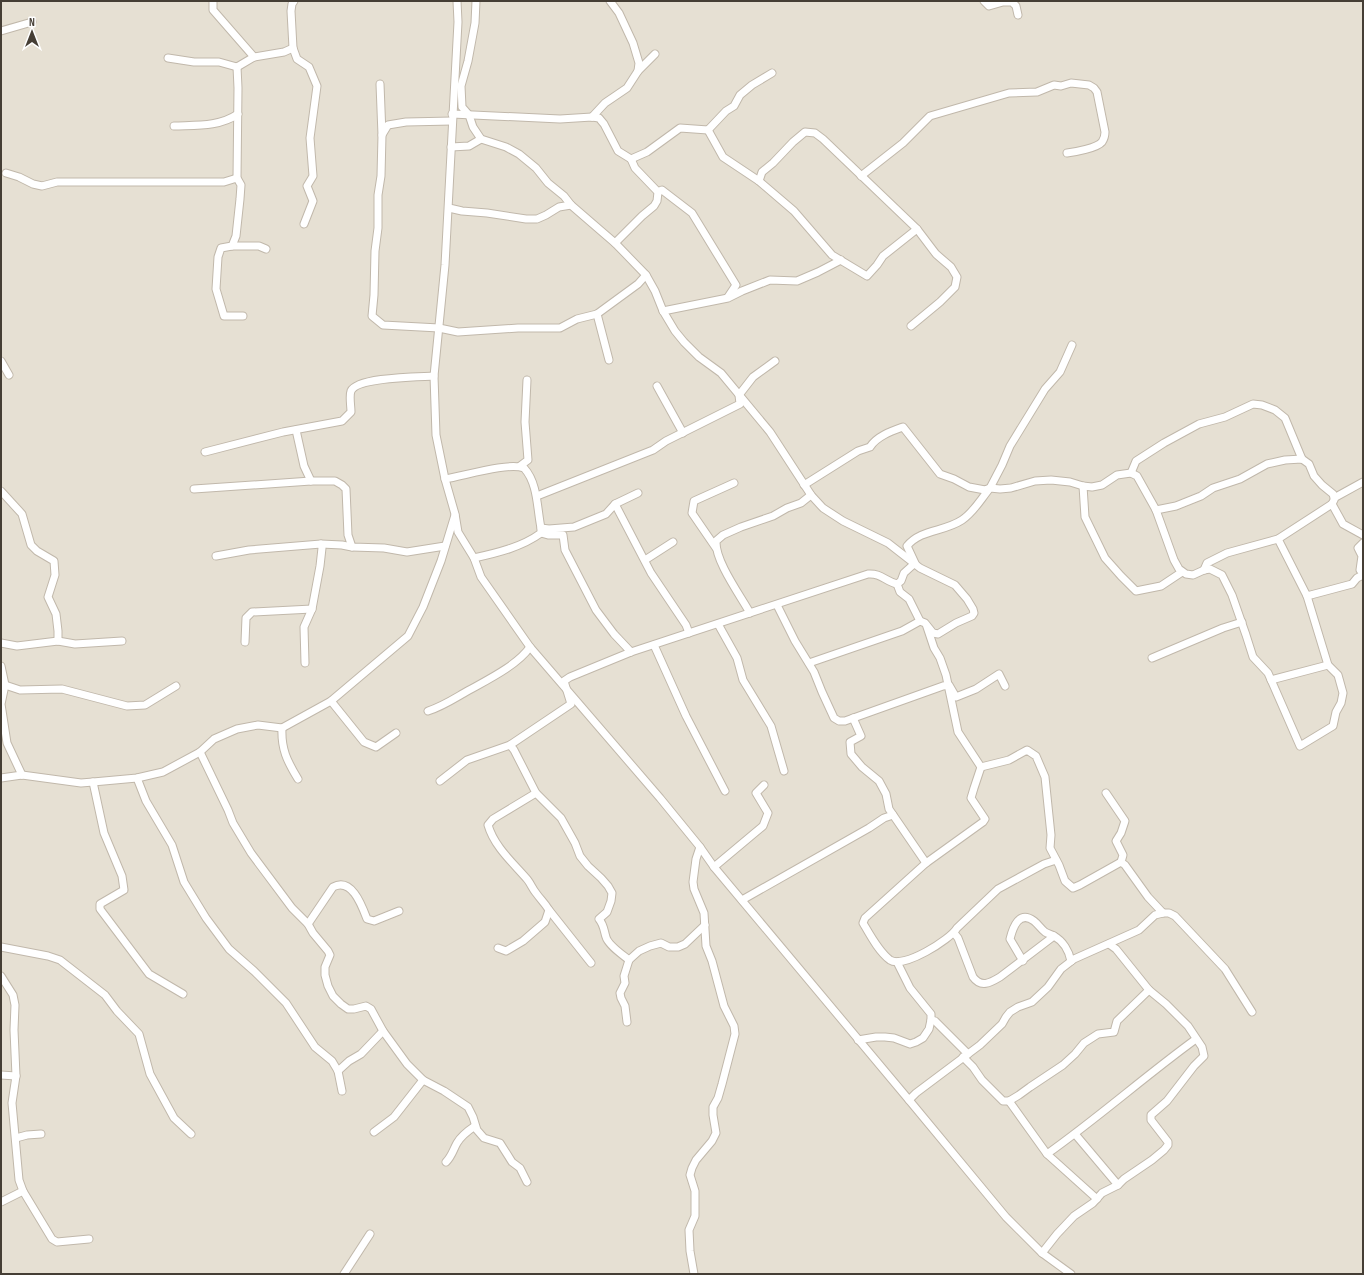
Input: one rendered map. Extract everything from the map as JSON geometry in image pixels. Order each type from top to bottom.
[{"type":"street","points":[[213,1],[213,10],[254,57]]},
{"type":"street","points":[[294,1],[291,11],[293,48],[297,59],[309,67],[317,86],[310,138],[313,176],[307,186],[313,201],[304,224]]},
{"type":"street","points":[[457,1],[457,84],[452,118],[449,208],[434,376],[436,434],[458,532],[474,558],[481,577],[530,647],[700,847],[714,867],[1006,1217],[1042,1253],[1071,1274]]},
{"type":"street","points":[[476,1],[475,23],[468,61],[457,84],[462,107],[469,115],[473,127],[481,139],[506,147],[519,154],[536,168],[548,183],[615,243],[646,275],[655,291],[663,311],[675,331],[699,357],[721,373],[770,432],[804,485],[823,508],[843,522],[888,543],[920,568],[955,585],[967,599],[974,613],[972,616],[956,623],[938,634],[933,633],[922,622]]},
{"type":"street","points":[[611,1],[619,13],[633,44],[639,62],[638,71]]},
{"type":"street","points":[[984,1],[989,6],[1003,2],[1012,2],[1016,6],[1018,15]]},
{"type":"street","points":[[1,31],[32,22]]},
{"type":"street","points":[[168,58],[194,62],[219,62],[236,67],[254,57],[284,52],[293,48]]},
{"type":"street","points":[[592,117],[605,103],[627,88],[638,71],[655,54]]},
{"type":"street","points":[[232,246],[236,236],[240,200],[240,185],[237,178],[238,114],[236,67]]},
{"type":"street","points":[[708,130],[726,111],[734,106],[740,95],[752,85],[772,73]]},
{"type":"street","points":[[860,176],[903,143],[930,116],[1009,93],[1037,92],[1054,85],[1061,86],[1071,83],[1089,85],[1097,92],[1105,132],[1104,138],[1102,143],[1094,147],[1067,153]]},
{"type":"street","points":[[380,84],[382,135],[381,176],[378,195],[378,228],[375,251],[372,316],[384,325],[439,328],[458,332],[523,328],[560,328],[577,319],[597,314],[638,284],[646,275]]},
{"type":"street","points":[[174,126],[207,125],[230,119],[238,114]]},
{"type":"street","points":[[382,135],[388,126],[406,122],[469,115],[543,117],[560,119],[598,118],[604,124],[618,151],[631,159],[634,168],[658,192]]},
{"type":"street","points":[[230,119],[238,123]]},
{"type":"street","points":[[631,159],[646,152],[680,128],[708,130]]},
{"type":"street","points":[[708,130],[723,157],[759,181],[794,211],[832,255],[867,276],[883,256],[917,229]]},
{"type":"street","points":[[759,181],[762,172],[805,132],[815,133],[823,139],[917,229],[936,254],[951,267],[957,278],[955,288],[911,326]]},
{"type":"street","points":[[451,147],[469,146],[481,139]]},
{"type":"street","points":[[6,173],[42,186],[57,182],[224,182],[237,178]]},
{"type":"street","points":[[658,192],[662,190],[692,213],[736,285],[728,298]]},
{"type":"street","points":[[615,243],[654,206],[657,200],[658,192]]},
{"type":"street","points":[[449,208],[462,211],[487,212],[526,219],[537,219],[546,216],[559,207],[571,205]]},
{"type":"street","points":[[243,316],[224,316],[216,289],[218,257],[221,248],[232,246],[259,246],[266,249]]},
{"type":"street","points":[[663,311],[728,298],[770,280],[797,282],[841,260]]},
{"type":"street","points":[[597,314],[608,360]]},
{"type":"street","points":[[915,563],[906,546],[912,539],[925,533],[947,528],[962,520],[975,508],[990,488],[1010,446],[1041,395],[1060,372],[1072,346]]},
{"type":"street","points":[[1,361],[10,375]]},
{"type":"street","points":[[537,496],[653,450],[740,404],[739,395],[753,377],[775,361]]},
{"type":"street","points":[[205,452],[296,430],[342,421],[351,412],[351,392],[354,386],[358,384],[383,379],[434,376]]},
{"type":"street","points":[[527,380],[525,422],[528,472],[537,496],[537,510],[541,530],[548,535],[563,535],[565,550],[596,610],[614,634],[631,652]]},
{"type":"street","points":[[657,386],[684,433]]},
{"type":"street","points":[[1131,473],[1136,461],[1164,443],[1199,424],[1225,417],[1253,404],[1262,405],[1275,410],[1285,418],[1302,459],[1309,464],[1314,476],[1333,494],[1333,501],[1343,524],[1363,535]]},
{"type":"street","points":[[804,485],[858,451],[870,447],[872,443],[886,434],[903,427],[940,474],[969,487],[985,490],[990,488],[1000,489],[1011,488],[1035,481],[1051,480],[1070,482],[1082,486],[1092,487],[1102,485],[1117,475],[1131,473],[1137,476],[1156,510],[1174,560],[1179,569],[1186,574],[1193,575],[1210,569],[1222,574],[1242,622],[1253,658],[1268,674],[1300,746],[1333,726],[1343,693],[1338,675],[1328,665],[1307,596],[1278,539]]},
{"type":"street","points":[[296,430],[304,466],[311,481]]},
{"type":"street","points":[[1156,510],[1176,506],[1201,496],[1213,488],[1240,479],[1267,464],[1285,460],[1302,459]]},
{"type":"street","points":[[446,479],[479,471],[520,466],[528,460]]},
{"type":"street","points":[[520,466],[528,472]]},
{"type":"street","points":[[194,489],[311,481],[335,481],[346,489],[348,535],[352,547]]},
{"type":"street","points":[[1204,570],[1207,563],[1227,553],[1278,539],[1363,482]]},
{"type":"street","points":[[734,483],[694,501],[692,513],[716,548],[720,559],[750,613]]},
{"type":"street","points":[[1082,486],[1085,517],[1105,558],[1136,591],[1161,586],[1182,572]]},
{"type":"street","points":[[1,491],[22,514],[31,545],[37,551],[54,561],[55,575],[48,597],[56,614],[58,641]]},
{"type":"street","points":[[474,558],[519,545],[533,539],[541,530],[574,527],[606,514],[615,504],[638,493]]},
{"type":"street","points":[[716,548],[716,541],[723,535],[773,516],[787,508],[801,503],[811,495]]},
{"type":"street","points":[[615,504],[645,560],[663,591],[686,625],[689,633]]},
{"type":"street","points":[[1,778],[22,775],[81,783],[137,778],[163,772],[200,752],[214,739],[236,729],[258,726],[282,728],[331,701],[408,636],[423,607],[441,561],[455,514]]},
{"type":"street","points":[[342,545],[348,535]]},
{"type":"street","points":[[645,560],[673,542]]},
{"type":"street","points":[[1307,596],[1352,584],[1363,574],[1360,570],[1362,556],[1358,548],[1363,543]]},
{"type":"street","points":[[216,556],[249,550],[321,544],[384,548],[407,552],[445,546]]},
{"type":"street","points":[[305,662],[304,627],[312,609],[320,566],[321,544]]},
{"type":"street","points":[[897,584],[901,581],[904,572],[915,563]]},
{"type":"street","points":[[440,781],[467,760],[510,745],[571,704],[564,681],[570,677],[631,652],[654,646],[868,574],[881,575],[889,582],[897,584]]},
{"type":"street","points":[[897,584],[900,592],[909,599],[922,622],[940,658],[949,685],[956,697],[976,689],[999,674],[1005,686]]},
{"type":"street","points":[[777,605],[795,641],[809,663],[834,718],[839,721],[845,721],[904,699],[949,685]]},
{"type":"street","points":[[245,642],[246,618],[252,612],[312,609]]},
{"type":"street","points":[[809,663],[896,633],[922,622]]},
{"type":"street","points":[[1152,658],[1242,622]]},
{"type":"street","points":[[718,624],[737,658],[743,680],[771,726],[784,771]]},
{"type":"street","points":[[1,643],[17,646],[58,641],[75,644],[122,641]]},
{"type":"street","points":[[654,646],[686,716],[725,791]]},
{"type":"street","points":[[428,711],[440,707],[510,666],[524,655],[530,647]]},
{"type":"street","points":[[1271,680],[1328,665]]},
{"type":"street","points":[[1,666],[5,685],[2,704],[7,743],[22,775]]},
{"type":"street","points":[[5,685],[20,690],[62,689],[127,706],[145,705],[176,686]]},
{"type":"street","points":[[949,685],[948,690],[958,732],[981,767]]},
{"type":"street","points":[[331,701],[364,742],[376,747],[396,733]]},
{"type":"street","points":[[853,718],[861,736],[850,742],[851,754],[862,767],[879,781],[886,794],[889,809],[926,863]]},
{"type":"street","points":[[282,728],[281,740],[285,754],[298,779]]},
{"type":"street","points":[[510,745],[536,793],[561,818],[575,843],[580,856],[608,886],[612,894],[611,901],[607,912],[600,919],[607,940],[629,960]]},
{"type":"street","points":[[981,767],[1009,760],[1028,750],[1036,756],[1045,777],[1051,835],[1050,848],[1065,882],[1073,888],[1122,862],[1124,855],[1116,841],[1121,833],[1125,821],[1106,793]]},
{"type":"street","points":[[200,752],[228,810],[232,823],[251,853],[330,954],[325,967],[325,975],[333,996],[348,1009],[366,1006],[369,1007],[383,1032],[407,1064],[423,1080],[444,1091],[468,1107],[474,1117],[477,1130],[484,1138],[500,1143],[512,1162],[520,1168],[527,1182]]},
{"type":"street","points":[[981,767],[971,798],[985,819],[983,822],[926,863],[865,918],[863,923],[877,946],[891,961],[897,962],[922,954],[944,941],[954,933],[957,928],[998,889],[1044,864],[1056,860]]},
{"type":"street","points":[[137,778],[146,801],[172,845],[184,882],[206,918],[229,949],[264,980],[286,1003],[315,1047],[332,1061],[338,1071],[342,1091]]},
{"type":"street","points":[[93,782],[104,833],[122,876],[124,890],[100,904],[100,909],[149,974],[183,994]]},
{"type":"street","points":[[714,867],[763,826],[768,813],[756,793],[764,785]]},
{"type":"street","points":[[536,793],[493,820],[488,825],[490,831],[508,858],[527,878],[536,894],[544,902],[591,963]]},
{"type":"street","points":[[742,900],[884,818],[893,815]]},
{"type":"street","points":[[694,1274],[690,1251],[689,1230],[694,1216],[695,1204],[694,1191],[690,1175],[696,1160],[712,1141],[716,1132],[713,1107],[718,1098],[735,1034],[734,1026],[724,1006],[712,961],[706,946],[704,913],[694,889],[693,882],[696,859],[700,847]]},
{"type":"street","points":[[1122,862],[1148,897],[1163,913]]},
{"type":"street","points":[[308,924],[333,887],[337,885],[342,885],[350,889],[356,896],[367,919],[374,921],[399,911]]},
{"type":"street","points":[[498,948],[506,951],[523,941],[545,922],[549,910]]},
{"type":"street","points":[[909,1100],[916,1093],[980,1045],[1002,1024],[1010,1012],[1018,1007],[1032,1002],[1048,987],[1074,958],[1110,944],[1139,930],[1155,915],[1169,913],[1175,916],[1192,933],[1225,969],[1252,1012]]},
{"type":"street","points":[[1023,960],[1010,939],[1012,929],[1021,918],[1028,918],[1035,922],[1046,933],[1054,936],[1066,948],[1071,961]]},
{"type":"street","points":[[626,1022],[625,1006],[620,993],[625,983],[624,976],[629,960],[639,951],[660,943],[678,947],[685,944],[705,925]]},
{"type":"street","points":[[954,933],[958,938],[970,970],[977,982],[984,984],[993,982],[1054,936]]},
{"type":"street","points":[[1042,1253],[1074,1216],[1093,1203],[1102,1193],[1118,1185],[1164,1150],[1168,1145],[1168,1142],[1151,1120],[1151,1115],[1167,1101],[1194,1066],[1204,1058],[1205,1054],[1188,1026],[1149,990],[1116,949],[1110,944]]},
{"type":"street","points":[[1,947],[48,956],[60,960],[105,995],[117,1011],[139,1034],[150,1074],[174,1118],[190,1134]]},
{"type":"street","points":[[858,1040],[876,1036],[894,1038],[910,1044],[923,1038],[929,1030],[931,1014],[910,988],[897,962]]},
{"type":"street","points":[[1,976],[13,995],[15,1005],[14,1030],[16,1076],[12,1104],[19,1180],[23,1191],[52,1239],[57,1242],[89,1239]]},
{"type":"street","points":[[931,1020],[935,1021],[965,1056],[982,1080],[1003,1101],[1009,1101],[1063,1065],[1068,1059],[1076,1054],[1084,1043],[1098,1034],[1114,1032],[1117,1021],[1149,990]]},
{"type":"street","points":[[338,1071],[349,1061],[361,1054],[383,1032]]},
{"type":"street","points":[[1047,1154],[1075,1134],[1173,1055],[1196,1039]]},
{"type":"street","points":[[1,1075],[16,1076]]},
{"type":"street","points":[[374,1132],[394,1117],[423,1080]]},
{"type":"street","points":[[1009,1101],[1047,1154],[1097,1198]]},
{"type":"street","points":[[446,1162],[452,1157],[457,1143],[475,1126]]},
{"type":"street","points":[[16,1138],[27,1135],[41,1134]]},
{"type":"street","points":[[1075,1134],[1118,1185]]},
{"type":"street","points":[[1,1202],[23,1191]]},
{"type":"street","points":[[344,1274],[370,1234]]},
{"type":"shaded area","points":[[1,1],[1363,1],[1363,1274],[1,1274]]}]
